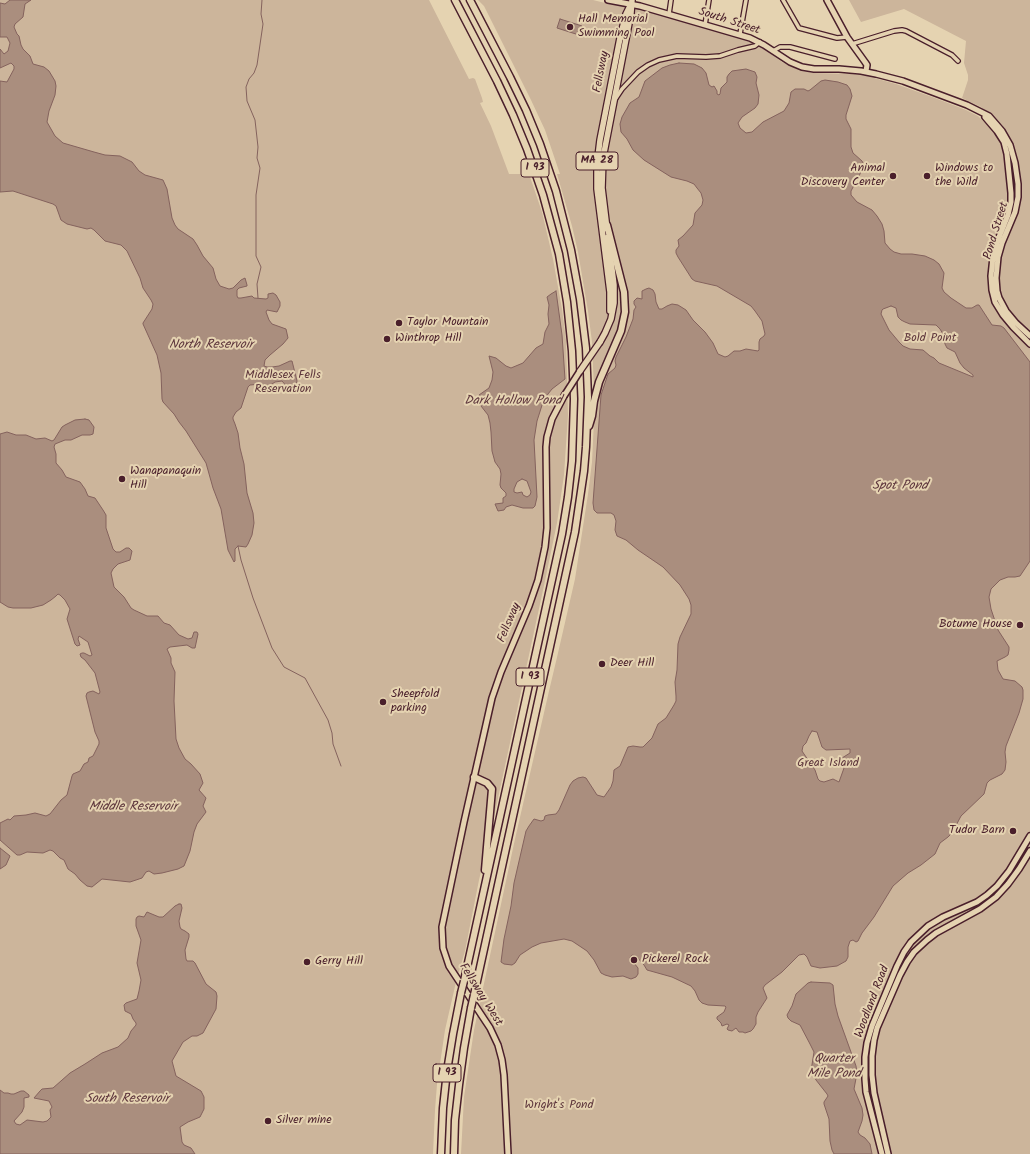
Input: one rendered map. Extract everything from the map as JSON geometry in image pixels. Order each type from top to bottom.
[{"type":"highway","name":"I 93","points":[[441,1154],[442,1114],[454,1028],[564,522],[573,448],[574,406],[574,375],[570,320],[564,278],[555,236],[542,189],[511,109],[455,0]]},
{"type":"highway","name":"I 93","points":[[454,1154],[459,1078],[471,1008],[572,550],[582,489],[587,435],[587,385],[583,323],[576,274],[564,220],[548,167],[530,121],[510,77],[470,0]]},
{"type":"highway","points":[[587,435],[599,382],[621,331],[625,312],[624,292],[607,225]]},
{"type":"highway","points":[[474,777],[487,783],[492,790],[485,885]]},
{"type":"main road","name":"South Street","points":[[608,0],[631,2],[740,34],[760,42],[790,62],[804,68],[850,69],[866,71]]},
{"type":"main road","points":[[827,0],[847,37],[865,62],[866,71]]},
{"type":"main road","name":"Fellsway","points":[[442,943],[443,919],[490,705],[496,683],[529,606],[540,573],[547,528],[547,436],[552,419],[564,396],[600,342],[613,311],[615,292],[602,188],[602,170],[613,104],[631,14],[631,2]]},
{"type":"main road","name":"Fellsway","points":[[609,322],[610,292],[597,195],[596,164],[620,38],[626,14],[631,2]]},
{"type":"main road","name":"Pond Street","points":[[866,71],[918,86],[967,104],[978,111],[997,131],[1004,142],[1007,154],[1011,202],[1008,215],[997,242],[990,278],[992,292],[1003,315],[1030,344]]},
{"type":"main road","name":"Pond Street","points":[[978,111],[984,113],[1002,131],[1010,145],[1015,163],[1018,184],[1017,202],[1013,218],[999,253],[996,270],[996,284],[998,296],[1004,308],[1016,323],[1030,336]]},
{"type":"main road","name":"Woodland Road","points":[[882,1154],[866,1092],[864,1073],[865,1053],[872,1026],[893,975],[904,952],[914,939],[928,926],[955,911],[977,902],[997,886],[1009,871],[1030,836]]},
{"type":"main road","name":"Woodland Road","points":[[888,1154],[874,1093],[871,1068],[872,1049],[875,1034],[900,975],[911,956],[930,937],[996,897],[1008,884],[1030,851]]},
{"type":"main road","points":[[955,911],[959,920]]},
{"type":"main road","name":"Fellsway West","points":[[442,943],[445,956],[451,969],[490,1028],[498,1045],[504,1075],[508,1154]]},
{"type":"main road","points":[[904,952],[911,956]]},
{"type":"street","points":[[668,14],[671,0]]},
{"type":"street","points":[[705,24],[710,0]]},
{"type":"street","points":[[740,34],[746,0]]},
{"type":"street","points":[[783,0],[799,28],[837,38],[847,37]]},
{"type":"street","points":[[852,44],[902,30],[952,55],[958,61]]},
{"type":"street","points":[[613,104],[630,81],[645,67],[656,61],[675,57],[720,56],[756,46],[760,42]]},
{"type":"street","points":[[773,51],[780,47],[790,47],[835,60]]},
{"type":"green space","name":"Middlesex Fells Reservation","points":[[0,0],[429,0],[469,79],[475,79],[483,102],[480,103],[491,126],[509,174],[529,174],[542,212],[553,259],[566,340],[568,415],[564,475],[557,523],[545,581],[479,880],[465,951],[445,1030],[437,1084],[433,1154],[0,1154]]},
{"type":"green space","points":[[478,0],[593,0],[653,12],[751,41],[758,44],[782,62],[801,71],[867,76],[896,84],[935,98],[978,116],[1000,141],[1005,130],[1002,125],[981,107],[962,98],[968,80],[964,63],[966,41],[904,9],[861,22],[849,0],[1030,0],[1030,856],[1027,863],[1030,858],[1030,1154],[461,1154],[464,1097],[474,1030],[515,839],[575,579],[592,462],[594,420],[592,342],[588,311],[578,252],[557,174],[560,174],[545,130],[531,100],[484,6]]},
{"type":"water","name":"North Reservoir","points":[[10,0],[31,0],[25,4],[23,17],[15,24],[14,27],[19,36],[23,49],[30,56],[33,64],[44,67],[49,71],[55,81],[55,95],[49,111],[47,122],[55,136],[63,143],[105,155],[120,156],[132,162],[139,171],[145,175],[163,180],[167,189],[172,218],[175,225],[178,229],[193,239],[203,256],[213,268],[220,286],[229,289],[233,288],[245,278],[247,286],[237,290],[238,298],[252,296],[254,298],[266,299],[268,298],[268,294],[273,293],[280,302],[277,312],[267,310],[266,312],[272,324],[286,329],[288,338],[265,360],[264,366],[279,366],[292,361],[297,381],[296,385],[291,389],[289,389],[282,381],[275,382],[269,386],[261,384],[250,385],[241,408],[233,417],[238,433],[244,464],[247,493],[253,513],[254,523],[252,535],[246,547],[238,546],[235,549],[234,562],[228,550],[221,509],[206,463],[186,431],[163,402],[161,373],[157,355],[143,324],[152,309],[153,304],[143,288],[140,278],[127,251],[121,245],[105,241],[91,228],[87,229],[67,224],[61,220],[56,206],[53,204],[13,191],[0,192],[0,81],[7,82],[14,69],[14,66],[11,63],[0,68],[0,49],[4,54],[8,51],[10,43],[7,37],[0,37],[0,3],[5,4]]},
{"type":"water","name":"Hall Memorial Swimming Pool","points":[[560,19],[582,26],[579,35],[557,28]]},
{"type":"water","name":"Spot Pond","points":[[679,63],[694,64],[702,68],[706,73],[709,85],[712,87],[714,86],[717,94],[719,95],[721,88],[727,82],[727,77],[732,71],[746,69],[755,72],[759,95],[758,104],[755,108],[742,117],[738,123],[740,128],[746,133],[752,132],[763,122],[784,111],[789,103],[791,92],[795,89],[804,89],[808,91],[821,81],[825,80],[847,85],[852,96],[846,115],[846,119],[851,129],[851,147],[853,153],[863,163],[860,174],[851,191],[851,195],[857,202],[872,210],[877,216],[882,224],[885,243],[890,249],[901,254],[925,256],[939,264],[944,273],[942,288],[944,292],[966,308],[972,308],[979,305],[992,325],[1001,326],[1004,328],[1030,362],[1030,561],[1020,576],[1008,577],[1000,580],[991,589],[989,597],[991,609],[998,630],[1009,647],[1008,655],[997,661],[998,670],[1003,679],[1015,681],[1022,687],[1023,690],[1023,699],[1019,713],[1006,746],[1005,770],[1002,774],[987,783],[984,794],[961,816],[952,833],[940,843],[935,854],[908,873],[893,886],[858,941],[850,941],[846,961],[837,966],[820,968],[811,966],[804,954],[799,955],[782,972],[765,985],[763,988],[767,998],[758,1012],[756,1024],[753,1029],[745,1033],[739,1032],[736,1028],[732,1031],[728,1030],[729,1025],[727,1024],[722,1026],[717,1017],[724,1012],[725,1006],[708,1005],[702,1003],[691,986],[672,977],[647,970],[636,956],[632,955],[630,958],[638,968],[638,974],[636,977],[631,979],[623,976],[612,977],[601,973],[587,951],[572,941],[564,939],[541,943],[532,947],[520,955],[512,965],[501,962],[514,883],[526,831],[529,826],[534,819],[541,821],[544,820],[545,816],[556,814],[570,785],[578,778],[586,778],[597,795],[604,797],[611,787],[614,770],[620,766],[628,747],[643,747],[652,738],[658,724],[666,718],[676,701],[675,682],[678,644],[691,614],[689,599],[680,585],[663,567],[626,540],[617,536],[614,515],[611,513],[597,513],[594,510],[593,503],[601,395],[608,374],[615,368],[616,357],[633,319],[634,310],[636,307],[634,301],[637,298],[642,299],[642,291],[649,288],[653,290],[655,294],[659,309],[672,304],[678,305],[686,310],[693,320],[705,332],[713,343],[718,354],[725,357],[734,351],[746,349],[758,351],[760,339],[765,334],[762,321],[751,306],[717,286],[692,279],[676,253],[679,246],[678,240],[693,225],[695,213],[702,205],[703,200],[701,193],[694,184],[671,177],[644,160],[633,150],[621,132],[620,124],[622,117],[630,103],[639,97],[645,81],[662,68]],"holes":[[[891,306],[896,308],[898,317],[905,322],[910,324],[936,325],[943,334],[947,348],[955,352],[960,363],[973,375],[973,377],[939,363],[923,350],[910,349],[903,346],[889,330],[881,314],[883,309]],[[812,731],[817,732],[822,747],[826,750],[850,749],[850,753],[841,760],[844,768],[839,782],[833,779],[824,782],[820,781],[815,770],[802,751],[803,746]]]},
{"type":"water","name":"Dark Hollow Pond","points":[[556,291],[562,335],[565,379],[548,394],[543,402],[537,421],[534,440],[537,497],[535,506],[533,508],[523,508],[512,505],[506,507],[504,510],[498,511],[495,504],[503,503],[503,498],[506,496],[506,493],[500,485],[501,474],[500,469],[495,462],[492,451],[490,423],[488,415],[481,406],[479,395],[489,388],[492,380],[493,372],[489,356],[496,358],[511,368],[523,363],[536,348],[543,344],[545,332],[549,324],[549,305],[547,297]],"holes":[[[522,479],[527,481],[531,492],[530,495],[527,497],[523,495],[522,492],[514,492],[517,482]]]},
{"type":"water","name":"Middle Reservoir","points":[[75,420],[89,420],[94,427],[93,434],[82,435],[71,440],[65,440],[55,444],[56,463],[66,477],[80,482],[88,496],[95,498],[103,510],[106,515],[106,528],[113,549],[116,552],[120,552],[126,548],[129,548],[132,551],[130,560],[118,564],[111,573],[114,587],[134,610],[147,616],[158,616],[164,623],[170,625],[179,635],[188,639],[192,638],[194,632],[197,632],[198,634],[195,648],[187,645],[170,647],[167,649],[175,672],[174,701],[176,739],[185,759],[200,774],[203,783],[199,790],[206,798],[203,806],[206,812],[197,824],[190,851],[184,866],[162,873],[154,874],[149,871],[146,872],[142,878],[130,882],[102,879],[92,887],[87,886],[68,869],[64,860],[53,851],[50,850],[43,853],[27,852],[17,855],[0,840],[0,823],[8,819],[10,820],[14,816],[35,813],[46,816],[50,814],[67,795],[73,774],[80,771],[84,764],[88,762],[89,758],[93,756],[99,744],[86,696],[89,692],[93,691],[99,694],[100,692],[95,673],[80,654],[84,653],[90,656],[92,655],[88,642],[79,636],[78,639],[80,645],[77,646],[75,644],[67,619],[70,609],[60,595],[58,594],[43,605],[31,608],[13,608],[0,602],[0,434],[7,432],[16,435],[26,435],[36,439],[45,438],[52,441],[65,425]]},
{"type":"water","points":[[0,848],[10,856],[6,865],[0,869]]},
{"type":"water","name":"South Reservoir","points":[[181,904],[182,908],[179,921],[180,927],[189,934],[185,950],[186,959],[187,961],[193,961],[195,963],[206,984],[216,992],[217,996],[216,1009],[203,1033],[197,1036],[192,1036],[183,1042],[172,1061],[176,1076],[201,1091],[204,1097],[204,1109],[200,1117],[180,1127],[182,1142],[184,1145],[191,1148],[195,1154],[0,1154],[0,1090],[4,1093],[11,1094],[24,1091],[29,1095],[29,1097],[24,1098],[24,1107],[22,1112],[14,1121],[16,1124],[20,1125],[27,1120],[47,1121],[51,1117],[50,1110],[52,1107],[49,1101],[34,1098],[40,1091],[42,1089],[53,1088],[70,1073],[102,1053],[118,1047],[128,1038],[136,1023],[131,1014],[125,1011],[124,1005],[137,999],[141,980],[137,963],[141,940],[136,926],[136,919],[139,916],[144,917],[147,912],[163,917]]},
{"type":"water","name":"Quarter Mile Pond","points":[[811,982],[830,983],[833,985],[838,1016],[856,1066],[857,1073],[854,1089],[862,1108],[863,1115],[858,1132],[870,1144],[872,1154],[834,1154],[832,1150],[829,1119],[824,1104],[828,1096],[811,1071],[814,1052],[800,1025],[791,1021],[787,1015],[796,994]]},
{"type":"waterway","points":[[258,298],[257,284],[261,267],[256,256],[256,195],[260,168],[257,158],[258,147],[255,120],[247,101],[246,87],[257,65],[263,24],[261,14],[262,0]]},
{"type":"waterway","points":[[238,546],[253,598],[272,648],[284,667],[305,678],[328,720],[332,733],[333,744],[341,766]]},
{"type":"place","name":"Hall Memorial Swimming Pool","points":[[570,27]]},
{"type":"place","name":"Animal Discovery Center","points":[[893,176]]},
{"type":"place","name":"Windows to the Wild","points":[[927,176]]},
{"type":"place","name":"Taylor Mountain","points":[[399,323]]},
{"type":"place","name":"Winthrop Hill","points":[[387,339]]},
{"type":"place","name":"Wanapanaquin Hill","points":[[122,479]]},
{"type":"place","name":"Botume House","points":[[1020,625]]},
{"type":"place","name":"Deer Hill","points":[[602,664]]},
{"type":"place","name":"Sheepfold parking","points":[[383,702]]},
{"type":"place","name":"Tudor Barn","points":[[1013,831]]},
{"type":"place","name":"Pickerel Rock","points":[[634,960]]},
{"type":"place","name":"Gerry Hill","points":[[307,962]]},
{"type":"place","name":"Silver mine","points":[[268,1121]]},
{"type":"park label","name":"Bold Point","points":[[930,339]]},
{"type":"park label","name":"Great Island","points":[[828,764]]},
{"type":"park label","name":"Wright's Pond","points":[[559,1106]]}]
